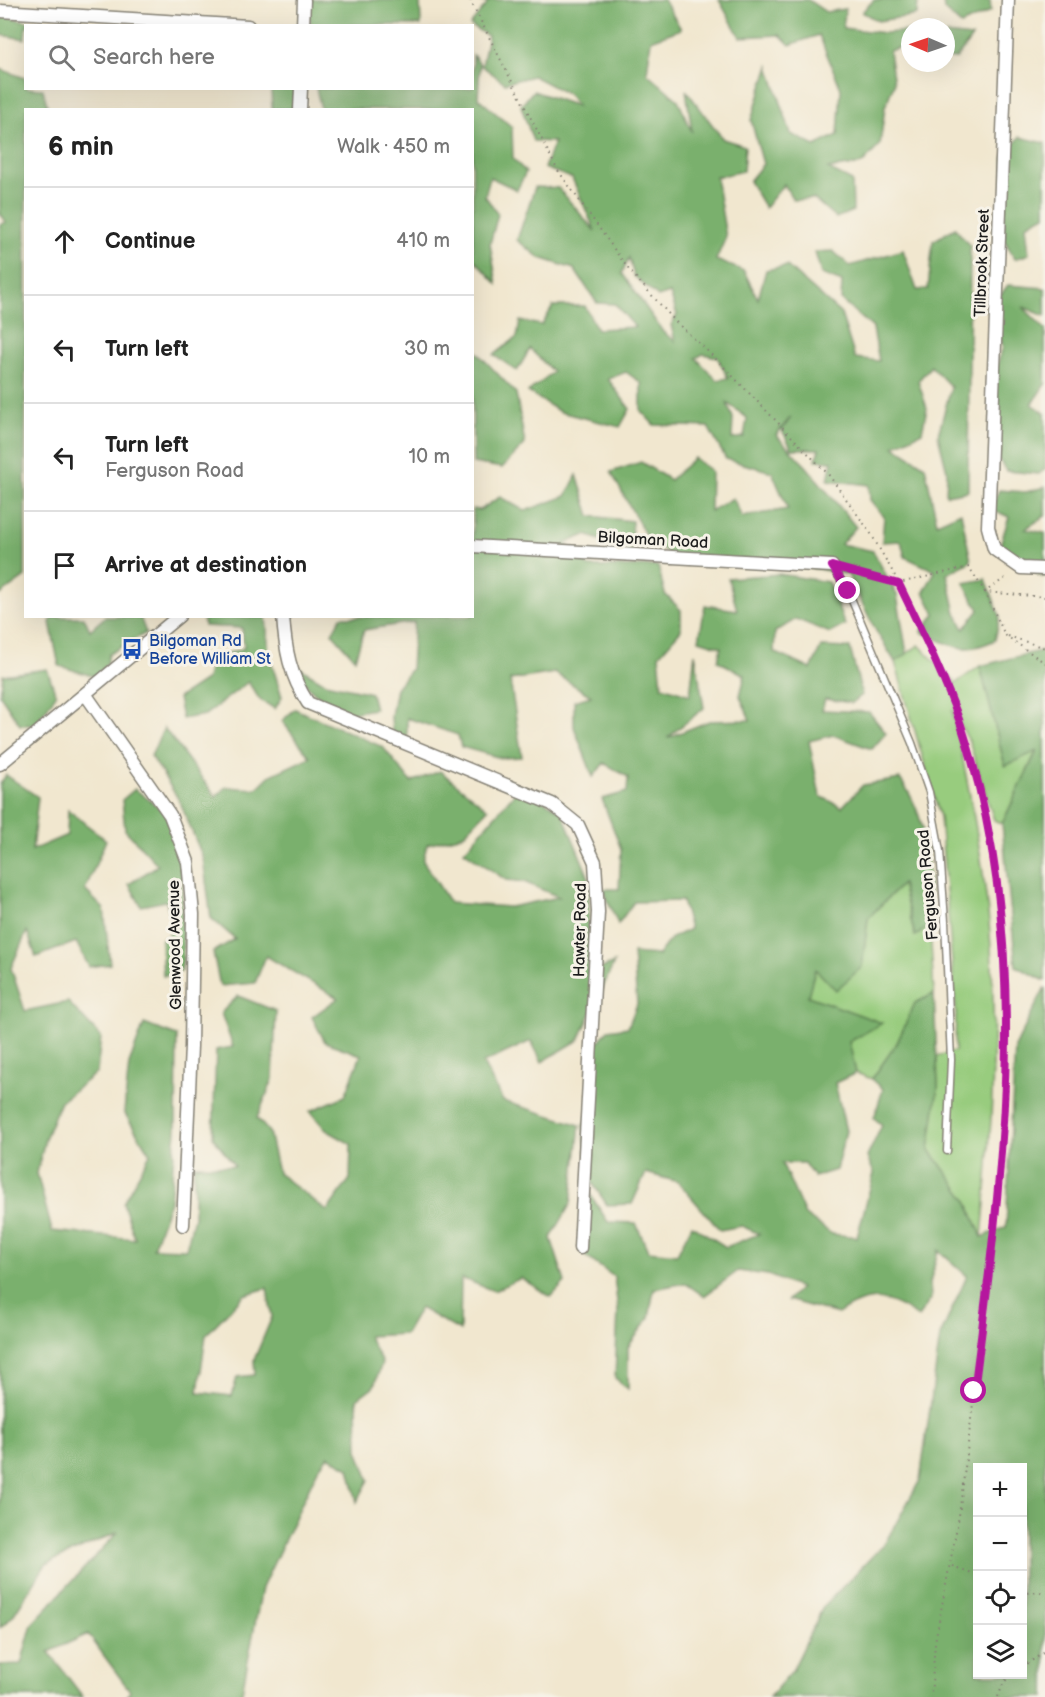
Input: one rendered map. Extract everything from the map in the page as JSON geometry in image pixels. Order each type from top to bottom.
[{"type":"street","points":[[303,24],[304,0]]},
{"type":"street","name":"Tillbrook Street","points":[[1008,0],[988,527],[994,549],[1021,568]]},
{"type":"street","points":[[0,11],[215,24]]},
{"type":"street","points":[[300,108],[301,90]]},
{"type":"street","name":"Bilgoman Road","points":[[474,546],[832,566]]},
{"type":"street","points":[[1021,568],[1045,569]]},
{"type":"street","points":[[0,764],[177,618]]},
{"type":"street","name":"Hawter Road","points":[[283,618],[285,650],[296,684],[308,703],[552,804],[578,825],[595,862],[598,912],[580,1248]]},
{"type":"street","name":"Glenwood Avenue","points":[[86,695],[170,815],[188,862],[193,914],[191,1046],[183,1225]]},
{"type":"lane","name":"Ferguson Road","points":[[832,566],[857,612],[912,743],[929,792],[940,851],[945,921],[951,1060],[947,1151]]},
{"type":"path","points":[[470,0],[557,169],[628,270],[676,322],[715,358],[828,474],[870,532],[899,584],[961,725],[981,801],[997,885],[1004,960],[1007,1093],[1000,1178],[952,1566],[935,1642],[932,1697]]},
{"type":"path","points":[[832,566],[899,584],[969,567],[985,592],[1005,635],[1045,663]]},
{"type":"path","points":[[985,592],[1021,568]]},
{"type":"path","points":[[985,592],[1045,597]]},
{"type":"path","points":[[1005,635],[1045,648]]},
{"type":"path","points":[[952,1566],[973,1573]]},
{"type":"path","points":[[1027,1593],[1045,1592]]},
{"type":"path","points":[[1027,1664],[1045,1652]]},
{"type":"path","points":[[998,1697],[1004,1682],[1008,1679]]},
{"type":"green space","points":[[306,0],[420,0],[421,24],[311,24]]},
{"type":"green space","points":[[476,0],[664,0],[681,29],[651,40],[647,73],[678,100],[692,132],[686,90],[723,139],[745,146],[743,171],[716,177],[726,237],[716,260],[744,271],[758,299],[766,270],[787,266],[841,314],[855,358],[879,361],[873,328],[841,300],[842,282],[821,274],[815,252],[833,251],[850,266],[903,250],[917,290],[928,289],[933,241],[955,228],[970,246],[968,491],[946,495],[947,471],[938,435],[951,387],[931,366],[918,381],[927,408],[922,432],[894,446],[925,466],[937,523],[961,512],[971,561],[947,574],[956,613],[964,629],[979,610],[964,583],[986,579],[1000,616],[995,640],[984,645],[965,648],[921,632],[935,614],[924,592],[935,571],[905,557],[901,541],[882,542],[884,517],[870,500],[869,485],[828,480],[832,461],[816,460],[819,449],[792,449],[782,430],[791,417],[776,435],[807,467],[856,527],[841,544],[873,551],[897,595],[907,654],[895,662],[876,631],[848,575],[818,569],[674,557],[647,538],[611,472],[641,462],[670,480],[694,458],[711,471],[710,511],[733,498],[742,517],[788,509],[772,472],[726,459],[708,427],[654,425],[641,411],[641,383],[626,372],[608,379],[630,409],[620,427],[560,412],[528,392],[553,372],[530,349],[517,371],[494,355],[517,337],[520,321],[542,325],[553,306],[585,306],[597,329],[635,327],[615,304],[597,303],[574,269],[540,258],[517,240],[535,187],[558,188],[595,231],[572,178],[544,168],[554,142],[533,141],[521,106],[533,91],[577,106],[568,94],[533,76],[505,83],[482,66],[488,36],[474,27],[474,24],[471,24],[488,3]],"holes":[[[629,258],[634,276],[658,297],[670,293],[677,315],[671,325],[675,341],[663,332],[622,273]],[[703,354],[717,357],[728,378],[717,380],[696,358]],[[727,403],[747,418],[744,437],[732,439],[733,418]]]},
{"type":"green space","points":[[719,0],[808,0],[826,12],[845,9],[843,28],[885,33],[901,32],[901,47],[889,51],[894,84],[885,107],[880,145],[862,164],[828,169],[852,181],[853,211],[836,218],[814,199],[793,200],[784,184],[765,208],[749,181],[763,164],[751,120],[769,66],[791,134],[815,146],[838,135],[841,89],[819,35],[790,45],[780,35],[740,37]]},
{"type":"green space","points":[[874,0],[918,0],[917,15],[878,21],[862,12]]},
{"type":"green space","points":[[943,0],[990,0],[991,11],[961,25],[944,10]]},
{"type":"green space","points":[[1,16],[41,24],[24,24],[24,39],[0,35]]},
{"type":"green space","points":[[955,35],[972,37],[956,59]]},
{"type":"green space","points":[[474,56],[480,64],[478,98],[512,127],[513,159],[526,172],[517,190],[490,177],[485,196],[498,214],[490,244],[497,284],[474,259],[474,108],[321,108],[316,90],[474,90]]},
{"type":"green space","points":[[0,69],[24,78],[24,90],[43,90],[48,108],[24,108],[24,578],[0,595],[0,224],[6,222],[0,213]]},
{"type":"green space","points":[[271,90],[296,90],[296,108],[272,108]]},
{"type":"green space","points":[[1020,137],[1045,143],[1045,215],[1026,225],[1029,254],[1015,259],[1004,240],[1004,156]]},
{"type":"green space","points":[[1008,285],[1045,288],[1045,316],[1023,307],[1045,329],[1045,384],[1032,404],[1045,413],[1045,469],[1039,474],[1007,471],[993,452],[993,378],[1003,347],[991,307]]},
{"type":"green space","points":[[474,349],[516,393],[525,444],[502,468],[474,463]]},
{"type":"green space","points":[[577,475],[590,516],[632,521],[631,551],[586,535],[565,543],[589,567],[658,566],[665,594],[681,610],[681,630],[659,655],[662,686],[690,695],[695,653],[704,708],[667,738],[709,721],[750,720],[740,696],[745,675],[718,661],[721,647],[699,640],[705,605],[737,610],[728,578],[779,574],[828,582],[845,625],[830,633],[796,619],[775,632],[774,652],[811,669],[821,647],[850,648],[862,695],[852,703],[825,699],[822,710],[869,712],[886,733],[872,749],[833,735],[809,741],[820,796],[842,807],[863,785],[900,779],[918,813],[927,850],[930,926],[915,936],[902,884],[868,918],[862,967],[836,990],[815,969],[808,996],[882,1023],[849,1042],[856,1073],[835,1083],[846,1131],[836,1170],[814,1177],[804,1163],[782,1163],[805,1215],[832,1234],[857,1237],[874,1173],[867,1157],[882,1125],[874,1118],[883,1089],[872,1079],[897,1043],[915,1003],[934,994],[938,1087],[929,1149],[966,1199],[982,1237],[1006,1227],[1015,1047],[1045,987],[1045,1697],[769,1697],[792,1671],[823,1607],[885,1543],[920,1480],[940,1336],[967,1276],[938,1250],[930,1283],[931,1299],[918,1317],[898,1305],[879,1299],[860,1302],[838,1314],[788,1300],[800,1288],[768,1275],[738,1271],[704,1296],[685,1283],[654,1289],[649,1318],[628,1347],[628,1389],[615,1378],[618,1310],[614,1277],[585,1256],[590,1194],[608,1222],[636,1223],[648,1251],[677,1254],[692,1225],[726,1247],[759,1234],[742,1226],[720,1230],[678,1182],[646,1173],[632,1204],[607,1205],[589,1178],[583,1125],[597,1101],[592,1049],[608,1030],[628,1027],[637,1004],[633,953],[658,955],[671,938],[690,929],[682,901],[634,902],[618,924],[603,889],[619,889],[621,849],[602,799],[627,792],[628,777],[604,763],[593,777],[574,727],[574,701],[591,696],[555,673],[510,680],[522,757],[501,758],[461,747],[458,735],[407,718],[407,744],[392,732],[391,716],[396,688],[411,669],[414,622],[364,630],[355,659],[332,633],[340,618],[474,618],[474,509],[480,510],[500,497],[525,511],[566,496]]},
{"type":"green space","points":[[1045,487],[1045,516],[1025,529],[1045,533],[1045,576],[1042,577],[1000,545],[1009,517],[991,509],[999,490],[1026,492]]},
{"type":"green space","points":[[53,618],[84,618],[90,630],[104,618],[140,618],[146,633],[109,654],[107,664],[96,677],[59,666],[50,622]]},
{"type":"green space","points":[[203,618],[266,618],[269,654],[282,697],[275,709],[260,700],[248,682],[205,715],[182,719],[178,698],[207,679],[211,659],[244,648],[242,628],[204,626]]},
{"type":"green space","points":[[919,645],[956,683],[980,666],[1005,766],[1037,750],[1002,824],[994,820],[969,741],[952,710],[976,828],[991,947],[992,1092],[982,1237],[966,1199],[929,1149],[938,1087],[937,1056],[955,1051],[956,1010],[940,817],[895,662]]},
{"type":"green space","points":[[1045,651],[1045,981],[1016,966],[1002,824],[1037,751],[1005,766],[980,666]]},
{"type":"green space","points":[[290,662],[325,683],[371,693],[375,709],[339,715],[303,682]]},
{"type":"green space","points":[[47,669],[56,695],[35,725],[20,725],[0,695],[3,675]]},
{"type":"green space","points":[[295,709],[383,747],[411,782],[440,771],[488,809],[463,835],[427,844],[423,861],[450,903],[510,907],[559,897],[524,882],[506,880],[464,851],[521,786],[562,812],[589,878],[588,974],[614,963],[579,1040],[542,1062],[531,1041],[483,1063],[503,1101],[580,1125],[571,1203],[551,1238],[565,1282],[551,1297],[521,1278],[494,1291],[461,1278],[460,1331],[420,1308],[405,1334],[368,1336],[382,1363],[374,1386],[357,1399],[358,1450],[369,1480],[357,1502],[349,1468],[328,1456],[318,1469],[262,1588],[241,1697],[127,1697],[130,1691],[88,1634],[49,1652],[83,1697],[0,1697],[0,1665],[21,1664],[32,1624],[118,1532],[46,1564],[13,1616],[0,1628],[0,784],[6,775],[38,797],[32,850],[67,835],[68,810],[106,840],[85,890],[104,909],[110,964],[89,967],[76,942],[36,957],[27,931],[11,968],[25,1011],[68,1002],[101,1037],[97,1072],[60,1102],[45,1139],[37,1173],[52,1231],[135,1239],[123,1203],[150,1154],[124,1112],[129,1064],[144,1024],[177,1036],[176,1131],[170,1201],[153,1248],[186,1249],[194,1217],[194,1165],[235,1166],[213,1137],[216,1050],[233,1047],[221,1013],[238,996],[276,1011],[273,1079],[257,1118],[269,1132],[278,1173],[327,1211],[350,1179],[351,1144],[326,1130],[310,1111],[345,1096],[361,1055],[325,1042],[312,1017],[338,998],[266,956],[255,983],[220,986],[213,952],[235,939],[211,918],[203,858],[179,800],[151,756],[164,728],[216,797],[226,787],[256,789],[269,776],[310,757],[282,721]],"holes":[[[267,1288],[272,1317],[254,1360],[255,1375],[237,1377],[232,1396],[198,1392],[206,1335],[244,1295]]]},
{"type":"green space","points":[[135,789],[166,813],[182,862],[183,959],[181,971],[163,976],[161,940],[168,936],[173,925],[166,901],[141,906],[129,884],[158,865],[125,830],[122,800]]},
{"type":"green space","points":[[902,884],[915,936],[930,926],[934,994],[915,1003],[897,1043],[872,1079],[856,1073],[849,1042],[881,1023],[807,996],[816,968],[862,967],[868,918]]},
{"type":"place","name":"Bilgoman Rd Before William St","points":[[132,649]]},
{"type":"route","points":[[848,591],[832,566],[899,584],[927,643],[961,725],[981,801],[997,885],[1004,960],[1007,1093],[1000,1178],[974,1391]]}]
